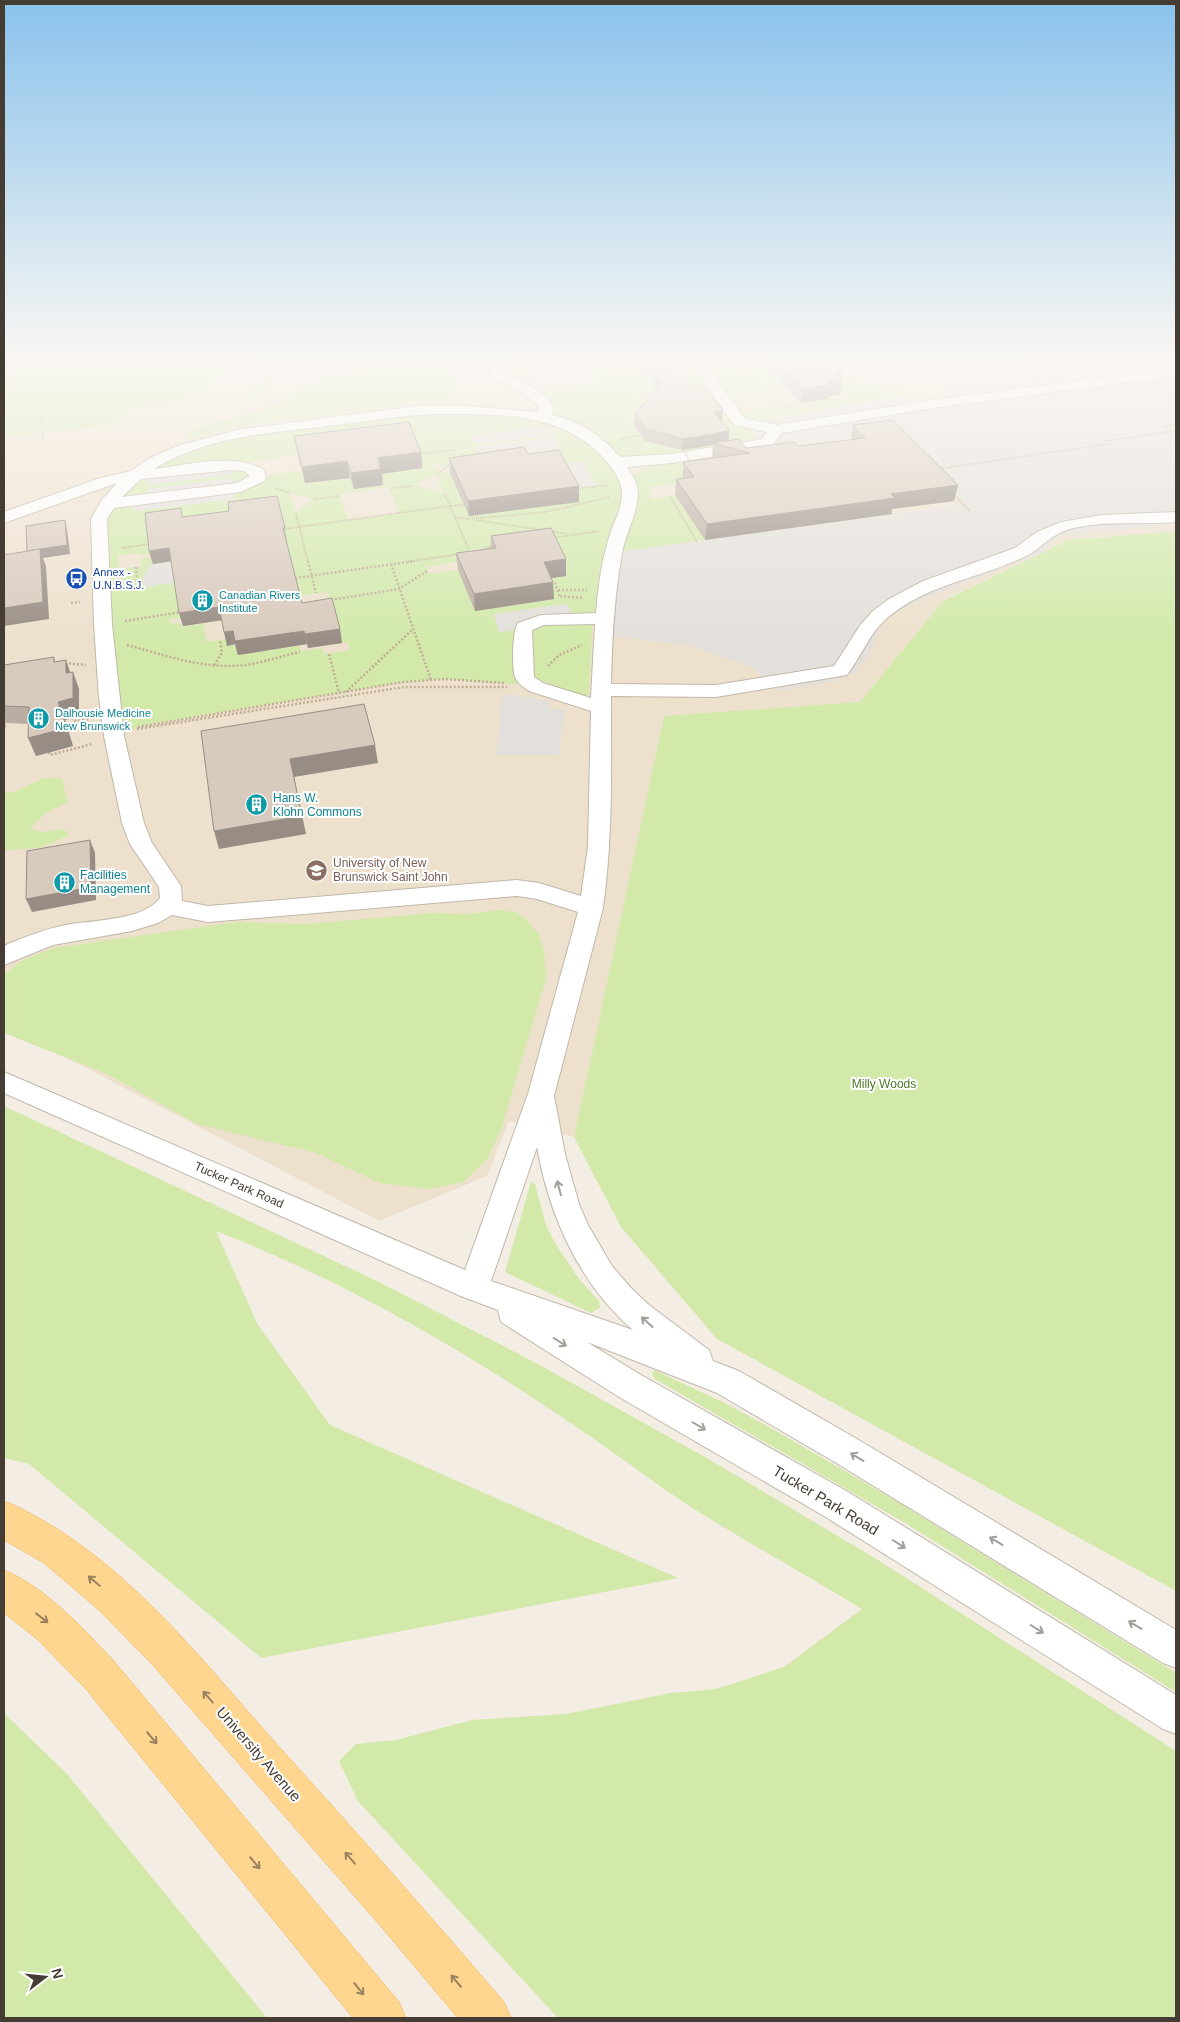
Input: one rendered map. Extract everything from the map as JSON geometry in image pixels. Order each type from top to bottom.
[{"type":"main road","name":"University Avenue","points":[[4,1519],[57,1550],[114,1597],[165,1649],[394,1907],[488,2018]]},
{"type":"main road","points":[[4,1589],[51,1625],[99,1674],[383,2018]]},
{"type":"street","points":[[4,956],[22,947],[65,933],[144,920],[161,913],[168,906],[173,892],[141,844],[133,824],[114,736],[106,668],[99,519],[107,504],[120,488],[137,474],[170,454]]},
{"type":"street","points":[[474,1288],[541,1094],[591,908],[599,842],[604,618],[613,553],[619,528],[629,504],[629,486],[615,462],[607,454]]},
{"type":"street","points":[[615,462],[635,462],[671,454]]},
{"type":"street","points":[[629,486],[643,469],[674,454]]},
{"type":"street","points":[[4,518],[106,481],[137,474],[231,465],[254,469],[258,473],[258,478],[241,487],[107,504]]},
{"type":"street","points":[[604,618],[569,611],[524,626],[523,684],[601,699],[716,691],[840,671],[849,660],[858,642],[877,617],[895,602],[948,576],[1023,551],[1039,538],[1063,526],[1103,520],[1176,517]]},
{"type":"street","points":[[168,906],[208,914],[517,888],[539,891],[591,908]]},
{"type":"street","name":"Tucker Park Road","points":[[4,1082],[474,1288],[630,1343],[728,1382],[845,1450],[1176,1650]]},
{"type":"street","points":[[541,1094],[548,1144],[560,1193],[572,1227],[594,1263],[621,1298],[654,1328],[728,1382]]},
{"type":"street","name":"Tucker Park Road","points":[[474,1288],[630,1386],[836,1504],[1176,1716]]},
{"type":"path","points":[[679,454],[696,470]]},
{"type":"path","points":[[930,470],[1038,454]]},
{"type":"path","points":[[436,475],[454,461]]},
{"type":"path","points":[[390,488],[414,486]]},
{"type":"path","points":[[468,519],[546,512],[629,486]]},
{"type":"path","points":[[950,490],[970,511]]},
{"type":"path","points":[[444,493],[469,550]]},
{"type":"path","points":[[314,499],[340,496]]},
{"type":"path","points":[[670,496],[697,542]]},
{"type":"path","points":[[284,529],[464,505]]},
{"type":"path","points":[[296,513],[316,593]]},
{"type":"path","points":[[455,517],[574,535]]},
{"type":"path","points":[[547,539],[619,528]]},
{"type":"path","points":[[100,551],[151,544]]},
{"type":"path","points":[[484,548],[502,545]]},
{"type":"path","points":[[295,578],[467,554]]},
{"type":"path","points":[[392,564],[431,680]]},
{"type":"path","points":[[136,567],[137,583]]},
{"type":"path","points":[[331,600],[399,589],[427,571]]},
{"type":"path","points":[[548,580],[555,583],[569,611]]},
{"type":"path","points":[[103,624],[181,612]]},
{"type":"path","points":[[346,692],[413,629]]},
{"type":"path","points":[[214,664],[222,653],[220,640]]},
{"type":"path","points":[[523,684],[431,680],[403,682],[148,724],[131,729],[404,687],[512,687],[523,684],[539,678],[552,660],[559,655],[581,645],[602,642]]},
{"type":"path","points":[[105,646],[122,644],[178,660],[243,665],[300,652]]},
{"type":"path","points":[[329,654],[338,693]]},
{"type":"path","points":[[64,663],[106,668]]},
{"type":"path","points":[[71,718],[76,721],[88,719]]},
{"type":"path","points":[[49,752],[50,755],[102,742],[114,736]]},
{"type":"shaded area","name":"University of New Brunswick Saint John","points":[[4,454],[1176,454],[1176,531],[1068,540],[944,600],[860,702],[664,716],[574,1137],[509,1121],[487,1176],[379,1221],[4,1025]]},
{"type":"shaded area","points":[[480,454],[554,454],[556,458],[487,467]]},
{"type":"shaded area","points":[[854,454],[866,468],[702,469],[692,455]]},
{"type":"shaded area","points":[[919,454],[1176,454],[1176,524],[1060,535],[1040,554],[908,605],[883,622],[868,656],[855,673],[832,682],[781,690],[753,668],[690,645],[603,635],[613,553],[967,504]]},
{"type":"shaded area","points":[[230,461],[232,475],[147,485],[151,474],[163,468]]},
{"type":"shaded area","points":[[583,462],[597,486],[572,490],[559,465]]},
{"type":"shaded area","points":[[232,478],[234,499],[133,511],[133,501],[147,499],[147,489]]},
{"type":"shaded area","points":[[215,555],[206,578],[144,587],[143,576],[152,564]]},
{"type":"shaded area","points":[[567,604],[576,623],[499,632],[494,614]]},
{"type":"shaded area","points":[[502,695],[515,695],[550,701],[549,709],[564,709],[559,755],[496,755]]},
{"type":"green space","points":[[297,454],[249,462],[249,467],[254,469],[258,476],[302,471],[305,483],[355,477],[356,479],[351,481],[354,489],[383,485],[381,477],[374,478],[373,475],[422,468],[417,454],[480,454],[487,467],[462,471],[436,463],[431,468],[451,474],[469,516],[579,502],[572,490],[597,486],[583,462],[567,464],[561,454],[693,454],[702,469],[696,470],[699,475],[683,477],[686,481],[647,488],[653,499],[675,495],[705,540],[613,553],[604,618],[574,619],[567,604],[494,614],[499,632],[515,630],[517,684],[445,679],[403,682],[149,724],[114,736],[105,648],[97,527],[99,518],[115,492],[139,471],[168,455]],"holes":[[[668,459],[643,469],[628,480],[616,462]],[[230,462],[231,475],[147,484],[151,474],[163,468]],[[436,475],[443,493],[414,485]],[[232,479],[234,499],[133,511],[133,501],[148,499],[147,489]],[[389,487],[399,513],[348,520],[340,494]],[[289,493],[314,499],[297,513]],[[280,509],[287,541],[281,542],[287,566],[292,566],[298,591],[292,593],[293,597],[328,592],[342,643],[348,642],[350,650],[324,654],[322,648],[301,652],[299,645],[238,655],[236,644],[228,646],[226,639],[207,642],[203,623],[181,627],[180,623],[170,624],[170,619],[182,618],[177,586],[183,585],[183,581],[144,587],[143,576],[152,564],[215,555],[216,565],[242,563],[239,548],[152,559],[152,557],[141,558],[142,566],[120,569],[118,556],[140,553],[141,555],[151,554],[149,526],[184,521],[185,530],[232,524],[231,515]],[[551,544],[566,576],[550,578],[546,582],[553,599],[475,611],[458,570],[429,574],[426,567],[457,562],[470,550],[484,548],[487,554]]]},
{"type":"green space","name":"Milly Woods","points":[[1176,531],[1176,1591],[717,1339],[621,1227],[574,1137],[664,716],[860,702],[943,601],[1068,540]]},
{"type":"green space","points":[[587,623],[592,626],[589,695],[581,696],[533,677],[529,631],[539,626]]},
{"type":"green space","points":[[44,778],[62,778],[67,802],[45,814],[30,827],[40,832],[64,829],[69,836],[38,848],[4,850],[4,793],[14,792]]},
{"type":"green space","points":[[499,910],[516,912],[526,919],[538,933],[544,949],[546,979],[501,1130],[487,1160],[463,1182],[429,1189],[380,1183],[316,1153],[197,1124],[107,1074],[4,1033],[4,975],[19,962],[53,948],[237,922],[308,924],[433,913],[469,914]]},
{"type":"green space","points":[[4,1106],[379,1282],[536,1363],[712,1461],[878,1560],[1176,1751],[1176,2018],[558,2018],[358,1801],[339,1761],[356,1744],[396,1740],[472,1720],[566,1714],[671,1693],[716,1689],[784,1667],[862,1609],[685,1503],[523,1391],[424,1331],[321,1277],[216,1231],[258,1325],[330,1425],[678,1578],[261,1658],[29,1464],[4,1458]]},
{"type":"green space","points":[[531,1182],[535,1184],[546,1225],[555,1243],[579,1279],[599,1301],[600,1308],[591,1313],[505,1272]]},
{"type":"green space","points":[[654,1370],[725,1403],[769,1427],[891,1498],[1176,1673],[1176,1692],[900,1520],[655,1379],[652,1374]]},
{"type":"green space","points":[[4,1713],[67,1774],[267,2018],[4,2018]]},
{"type":"building","points":[[299,454],[404,454],[378,458],[381,469],[351,473],[347,461],[302,467]]},
{"type":"building","points":[[474,454],[561,454],[579,486],[468,501],[449,458]]},
{"type":"building","points":[[740,454],[927,454],[958,485],[891,494],[895,498],[707,524],[676,479],[694,477],[683,462]]},
{"type":"building","points":[[277,496],[302,603],[332,598],[340,629],[305,634],[304,631],[235,641],[233,631],[224,632],[219,607],[179,613],[169,548],[149,551],[145,513],[181,508],[182,517],[229,511],[228,502]]},
{"type":"building","points":[[65,520],[67,545],[27,551],[26,526]]},
{"type":"building","points":[[551,528],[566,559],[544,562],[553,582],[474,594],[456,553],[496,548],[491,536]]},
{"type":"building","points":[[40,549],[43,602],[4,608],[4,555]]},
{"type":"building","points":[[54,657],[54,662],[66,660],[66,673],[73,672],[73,698],[58,702],[67,728],[28,738],[29,707],[4,706],[4,665]]},
{"type":"building","name":"Hans W. Klohn Commons","points":[[364,704],[375,745],[290,759],[302,816],[214,831],[201,731]]},
{"type":"building","name":"Facilities Management","points":[[90,840],[91,887],[26,899],[27,851]]},
{"type":"place","name":"Annex - U.N.B.S.J.","points":[[77,578]]},
{"type":"place","name":"Canadian Rivers Institute","points":[[203,601]]},
{"type":"place","name":"Dalhousie Medicine New Brunswick","points":[[39,719]]},
{"type":"place","name":"Hans W. Klohn Commons","points":[[257,805]]},
{"type":"place","name":"University of New Brunswick Saint John","points":[[317,870]]},
{"type":"place","name":"Facilities Management","points":[[64,882]]}]
